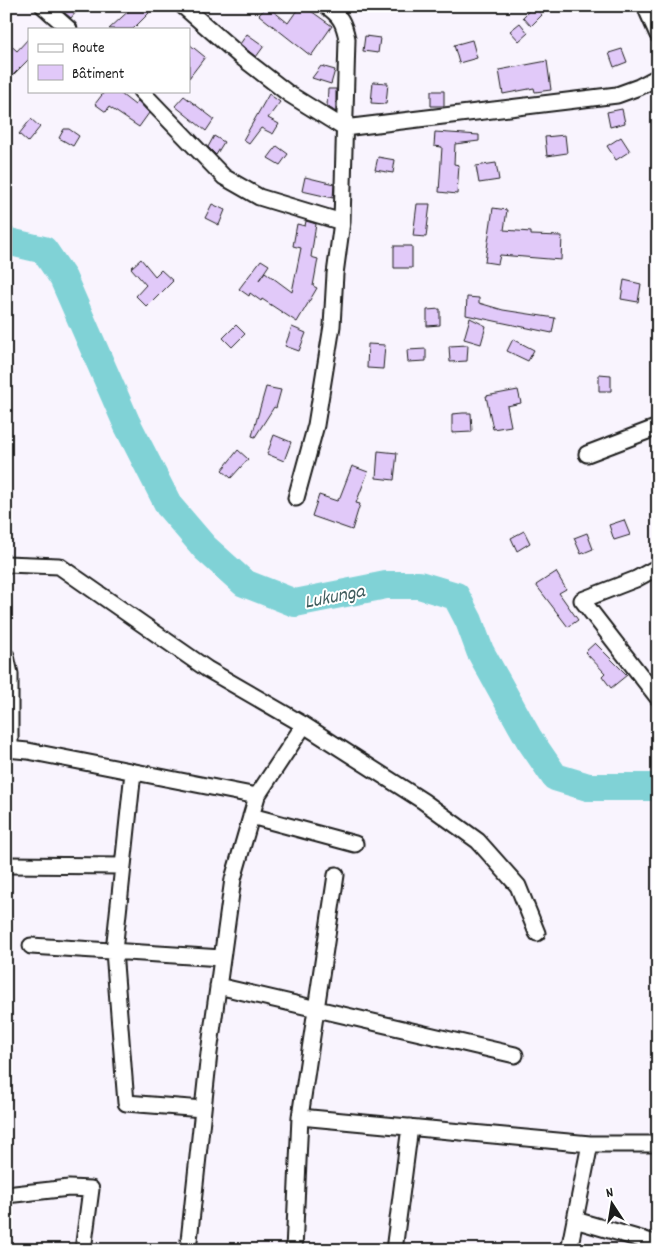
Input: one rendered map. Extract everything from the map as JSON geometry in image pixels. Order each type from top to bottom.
[{"type":"street","points":[[43,6],[68,28]]},
{"type":"street","points":[[183,6],[240,56],[289,94],[344,128],[618,95],[658,77]]},
{"type":"street","points":[[296,498],[316,425],[326,369],[342,222],[347,39],[344,24],[326,6]]},
{"type":"street","points":[[645,6],[658,35]]},
{"type":"street","points":[[143,92],[224,177],[259,197],[342,222]]},
{"type":"street","points":[[587,454],[658,427]]},
{"type":"street","points":[[6,564],[59,566],[207,668],[304,725],[423,801],[478,841],[518,886],[537,933]]},
{"type":"street","points":[[658,567],[636,579],[582,600],[658,698]]},
{"type":"street","points":[[6,656],[10,674],[8,749],[257,796]]},
{"type":"street","points":[[188,1250],[218,986],[233,879],[257,796],[304,725]]},
{"type":"street","points":[[133,772],[114,951],[126,1103],[203,1110]]},
{"type":"street","points":[[251,816],[354,844]]},
{"type":"street","points":[[6,865],[122,866]]},
{"type":"street","points":[[294,1250],[300,1117],[336,875]]},
{"type":"street","points":[[31,946],[222,958]]},
{"type":"street","points":[[218,986],[516,1056]]},
{"type":"street","points":[[300,1117],[590,1144],[658,1144]]},
{"type":"street","points":[[394,1250],[410,1127]]},
{"type":"street","points":[[569,1250],[590,1144]]},
{"type":"street","points":[[6,1195],[69,1188],[91,1189],[83,1250]]},
{"type":"street","points":[[575,1220],[658,1244]]},
{"type":"building","points":[[60,6],[81,6],[71,18],[59,8]]},
{"type":"building","points":[[134,6],[143,6],[149,13],[134,28],[110,28]]},
{"type":"building","points":[[267,6],[288,23],[300,6],[304,6],[332,26],[311,56],[259,15]]},
{"type":"building","points":[[534,6],[542,15],[531,26],[523,17]]},
{"type":"building","points":[[520,23],[528,33],[519,41],[510,31]]},
{"type":"building","points":[[247,34],[264,46],[256,57],[240,44]]},
{"type":"building","points":[[365,36],[380,38],[378,53],[363,51]]},
{"type":"building","points":[[28,39],[28,60],[6,82],[6,41],[17,51]]},
{"type":"building","points":[[472,40],[477,58],[459,63],[454,45]]},
{"type":"building","points":[[190,45],[205,57],[190,77]]},
{"type":"building","points":[[622,49],[627,62],[614,67],[609,53]]},
{"type":"building","points":[[547,61],[551,90],[535,92],[534,88],[503,94],[499,70]]},
{"type":"building","points":[[321,66],[335,70],[331,84],[312,78]]},
{"type":"building","points":[[373,82],[388,83],[386,104],[371,103]]},
{"type":"building","points":[[328,89],[336,89],[336,112],[327,106]]},
{"type":"building","points":[[431,91],[444,91],[444,106],[431,106]]},
{"type":"building","points":[[104,92],[118,92],[135,105],[138,101],[149,113],[139,127],[109,107],[106,112],[95,104]]},
{"type":"building","points":[[269,94],[280,102],[268,118],[279,124],[273,134],[261,128],[249,144],[243,140]]},
{"type":"building","points":[[184,96],[214,119],[206,131],[175,106]]},
{"type":"building","points":[[622,109],[625,123],[610,127],[607,112]]},
{"type":"building","points":[[31,119],[40,127],[28,142],[19,134]]},
{"type":"building","points":[[64,129],[69,129],[79,136],[73,146],[59,138]]},
{"type":"building","points":[[435,132],[479,135],[479,141],[455,144],[454,164],[459,165],[457,194],[439,192],[442,147],[434,146]]},
{"type":"building","points":[[565,135],[567,153],[547,156],[545,137]]},
{"type":"building","points":[[214,136],[224,142],[216,155],[208,147]]},
{"type":"building","points":[[621,137],[630,151],[616,160],[607,146]]},
{"type":"building","points":[[277,146],[288,154],[280,165],[268,158]]},
{"type":"building","points":[[378,157],[395,160],[393,173],[375,170]]},
{"type":"building","points":[[496,163],[499,180],[479,183],[476,166]]},
{"type":"building","points":[[305,177],[334,184],[333,198],[302,191]]},
{"type":"building","points":[[212,204],[225,210],[219,225],[205,218]]},
{"type":"building","points":[[417,204],[430,204],[426,237],[413,236]]},
{"type":"building","points":[[493,208],[507,210],[504,230],[531,232],[531,235],[562,236],[561,260],[500,255],[498,264],[485,262]]},
{"type":"building","points":[[306,221],[316,224],[311,257],[318,259],[313,286],[317,288],[297,322],[262,299],[261,301],[250,293],[249,296],[239,289],[261,260],[269,265],[259,280],[265,272],[292,292],[301,248],[293,246],[297,224],[305,226]]},
{"type":"building","points":[[394,246],[412,246],[412,268],[394,268]]},
{"type":"building","points":[[141,259],[155,276],[161,270],[173,281],[147,307],[136,296],[146,285],[131,268]]},
{"type":"building","points":[[624,280],[641,284],[638,302],[621,299]]},
{"type":"building","points":[[467,297],[479,298],[479,303],[503,310],[555,318],[552,333],[466,315]]},
{"type":"building","points":[[440,309],[440,325],[427,326],[427,310]]},
{"type":"building","points":[[470,318],[486,326],[481,344],[464,339]]},
{"type":"building","points":[[236,325],[245,334],[232,347],[223,338]]},
{"type":"building","points":[[292,327],[306,333],[299,351],[285,346]]},
{"type":"building","points":[[513,339],[534,350],[528,361],[507,351]]},
{"type":"building","points":[[368,344],[385,345],[383,369],[367,368]]},
{"type":"building","points":[[468,345],[467,361],[450,362],[449,346]]},
{"type":"building","points":[[426,349],[426,361],[408,362],[407,350]]},
{"type":"building","points":[[599,374],[611,375],[611,391],[599,391]]},
{"type":"building","points":[[266,387],[281,390],[276,408],[274,407],[255,437],[252,436]]},
{"type":"building","points":[[518,390],[521,403],[507,406],[511,426],[493,429],[486,396]]},
{"type":"building","points":[[471,413],[472,432],[452,433],[452,414]]},
{"type":"building","points":[[274,435],[291,442],[284,461],[267,454]]},
{"type":"building","points":[[238,450],[248,459],[231,478],[222,470]]},
{"type":"building","points":[[378,451],[397,453],[394,480],[376,478]]},
{"type":"building","points":[[352,466],[368,472],[356,503],[360,504],[352,530],[312,516],[319,495],[337,501]]},
{"type":"building","points":[[624,520],[630,535],[614,540],[609,525]]},
{"type":"building","points":[[524,531],[530,543],[517,551],[511,538]]},
{"type":"building","points":[[587,533],[593,549],[581,554],[574,538]]},
{"type":"building","points":[[556,572],[566,589],[559,593],[578,620],[568,627],[536,585]]},
{"type":"building","points":[[595,643],[627,675],[611,688],[602,676],[605,673],[585,652]]},
{"type":"waterway","name":"Lukunga","points":[[6,241],[44,250],[63,278],[127,424],[169,506],[205,548],[244,583],[295,603],[386,585],[419,585],[456,596],[469,621],[480,651],[529,739],[555,777],[588,787],[658,787]]}]
